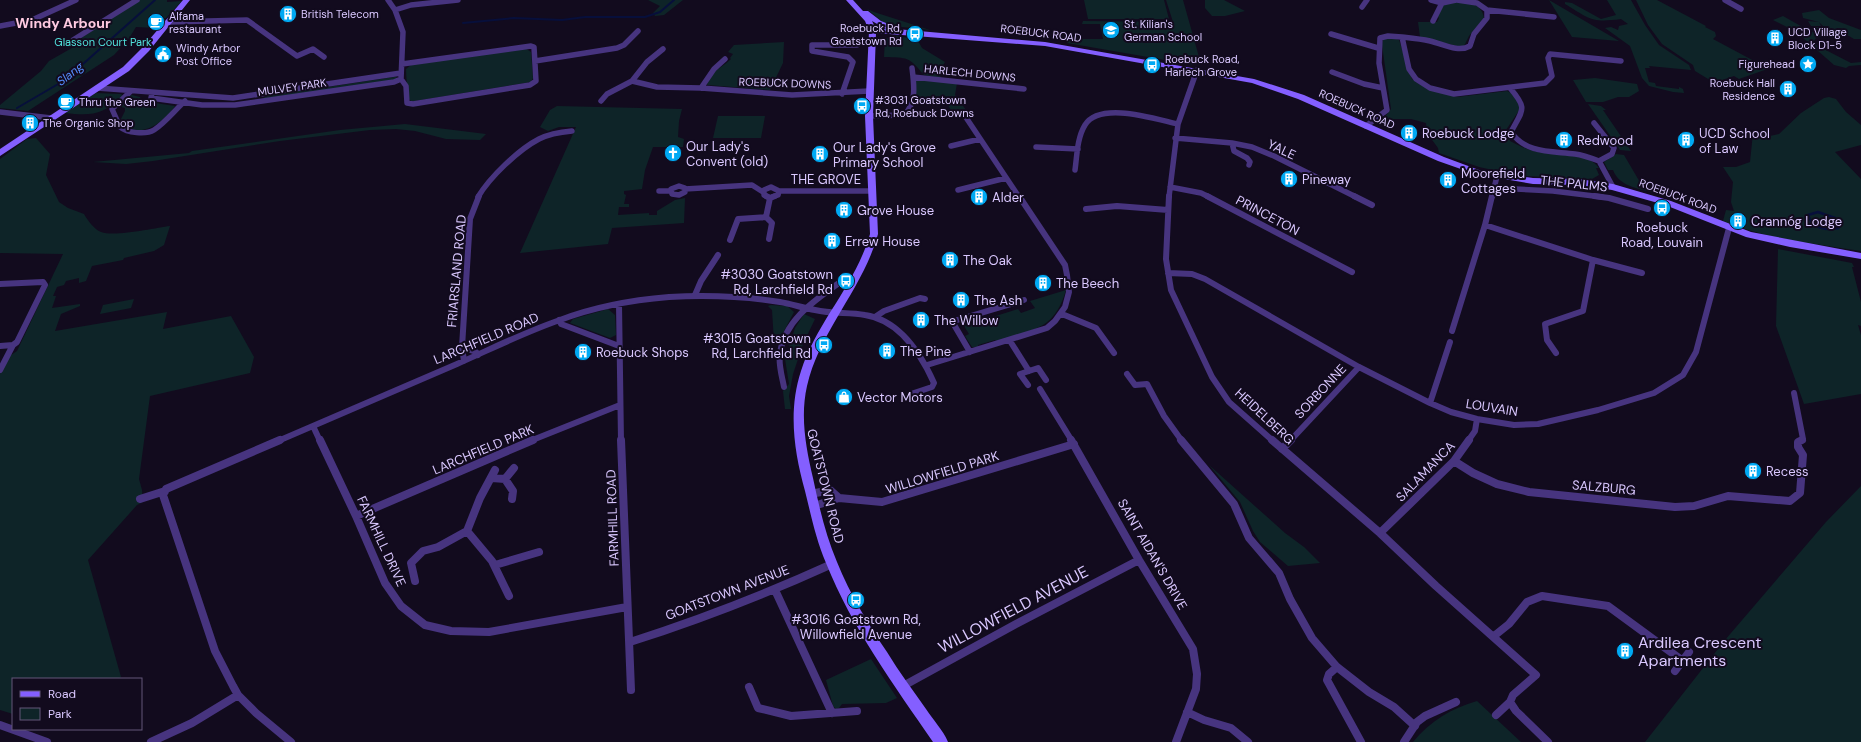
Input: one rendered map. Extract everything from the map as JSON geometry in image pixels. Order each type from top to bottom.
[{"type":"main road","points":[[0,153],[133,62],[186,0]]},
{"type":"main road","points":[[849,0],[868,20],[873,31]]},
{"type":"main road","points":[[859,9],[872,16],[878,23],[899,31]]},
{"type":"main road","name":"ROEBUCK ROAD","points":[[873,31],[899,31],[1042,43],[1196,70],[1273,86],[1452,164],[1497,176],[1532,181],[1579,182],[1612,187],[1668,203],[1729,228],[1771,241],[1861,256]]},
{"type":"main road","name":"GOATSTOWN ROAD","points":[[873,31],[868,116],[874,234],[871,250],[854,284],[834,312],[812,354],[802,385],[799,401],[798,431],[814,506],[832,564],[865,630],[941,742]]},
{"type":"street","points":[[0,26],[33,19],[76,0]]},
{"type":"street","points":[[78,41],[73,40],[137,0]]},
{"type":"street","points":[[388,0],[395,10],[403,32],[401,76],[406,86],[406,102],[413,104],[530,85],[536,81],[534,47],[527,46],[402,64]]},
{"type":"street","points":[[395,10],[411,5],[458,0]]},
{"type":"street","points":[[1362,7],[1367,0]]},
{"type":"street","points":[[1431,0],[1442,3],[1457,0],[1478,4],[1487,10],[1554,17]]},
{"type":"street","points":[[1725,0],[1741,9]]},
{"type":"street","points":[[1433,21],[1442,3]]},
{"type":"street","points":[[1366,126],[1387,110],[1388,105],[1383,88],[1378,48],[1380,38],[1388,36],[1402,37],[1452,48],[1465,49],[1470,46],[1474,34],[1488,18],[1487,10]]},
{"type":"street","points":[[168,22],[246,20],[297,56],[314,49],[324,57]]},
{"type":"street","points":[[535,61],[617,48],[624,45],[638,31]]},
{"type":"street","points":[[1331,34],[1378,48]]},
{"type":"street","points":[[1402,37],[1409,69],[1416,79],[1430,88],[1454,94],[1545,83],[1552,76],[1548,58],[1550,54],[1621,60]]},
{"type":"street","points":[[842,94],[853,62],[848,57],[812,50],[812,45],[828,43],[847,47],[857,45]]},
{"type":"street","points":[[601,101],[607,94],[632,81],[647,62],[663,49]]},
{"type":"street","points":[[701,88],[714,69],[725,59]]},
{"type":"street","name":"HARLECH DOWNS","points":[[868,116],[904,115],[908,112],[912,106],[912,68]]},
{"type":"street","name":"HEIDELBERG","points":[[1196,70],[1178,124],[1170,187],[1166,259],[1171,290],[1212,377],[1229,402],[1380,533],[1436,586],[1536,674],[1513,694],[1510,702]]},
{"type":"street","points":[[1332,72],[1364,84],[1383,88]]},
{"type":"street","name":"MULVEY PARK","points":[[97,88],[225,98],[259,95],[401,76]]},
{"type":"street","name":"MULVEY PARK","points":[[152,93],[151,98],[217,105],[257,102],[394,82],[401,76]]},
{"type":"street","name":"HARLECH DOWNS","points":[[913,77],[1024,89]]},
{"type":"street","name":"ROEBUCK DOWNS","points":[[632,81],[639,85],[653,87],[701,88],[763,94],[842,94],[869,91]]},
{"type":"street","points":[[1510,88],[1522,102],[1523,109],[1511,132],[1516,140],[1537,149],[1578,154],[1599,161],[1612,187]]},
{"type":"street","points":[[131,91],[112,109],[122,128],[147,132],[154,130],[190,96]]},
{"type":"street","points":[[257,102],[259,95]]},
{"type":"street","points":[[0,112],[51,118]]},
{"type":"street","points":[[927,365],[1010,341],[1047,328],[1062,314],[1067,304],[1070,281],[1064,265],[963,113]]},
{"type":"street","points":[[1075,170],[1078,149],[1084,126],[1092,117],[1101,114],[1117,113],[1178,124]]},
{"type":"street","points":[[1594,123],[1614,148],[1612,154],[1599,161]]},
{"type":"street","name":"FRIARSLAND ROAD","points":[[464,361],[462,347],[470,219],[475,203],[483,189],[526,148],[547,136],[572,131]]},
{"type":"street","name":"YALE","points":[[1176,138],[1232,143],[1252,147],[1274,156],[1372,205]]},
{"type":"street","points":[[951,146],[980,139]]},
{"type":"street","points":[[1232,143],[1234,151],[1248,158],[1250,162],[1249,165]]},
{"type":"street","points":[[1036,147],[1078,149]]},
{"type":"street","points":[[1452,331],[1485,225],[1497,176]]},
{"type":"street","points":[[958,190],[1006,178]]},
{"type":"street","name":"THE GROVE","points":[[659,191],[671,191],[675,187],[679,186],[685,189],[752,185],[763,192],[765,196],[770,198],[777,196],[780,192]]},
{"type":"street","name":"THE GROVE","points":[[763,192],[768,188],[773,187],[780,192],[873,191]]},
{"type":"street","name":"PRINCETON","points":[[1170,187],[1201,194],[1352,272]]},
{"type":"street","name":"THE PALMS","points":[[1495,188],[1553,191],[1609,198],[1648,209]]},
{"type":"street","points":[[766,216],[770,198]]},
{"type":"street","points":[[1086,209],[1102,206],[1132,205],[1168,210]]},
{"type":"street","points":[[730,240],[739,215],[766,216],[772,220],[770,239]]},
{"type":"street","points":[[1485,225],[1593,260],[1642,273]]},
{"type":"street","name":"LOUVAIN","points":[[1168,273],[1192,274],[1206,279],[1359,367],[1451,412],[1477,420],[1514,425],[1538,424],[1598,410],[1654,393],[1683,375],[1696,352],[1729,228]]},
{"type":"street","points":[[695,295],[701,282],[718,255]]},
{"type":"street","points":[[1556,352],[1549,346],[1544,336],[1545,324],[1583,311],[1593,260]]},
{"type":"street","points":[[0,284],[43,282],[44,285],[17,342],[13,345],[0,370]]},
{"type":"street","points":[[784,387],[780,352],[782,343],[794,320],[806,307],[839,283]]},
{"type":"street","name":"LARCHFIELD ROAD","points":[[140,499],[166,490],[559,320],[598,308],[695,295],[779,301],[819,311],[875,317]]},
{"type":"street","points":[[911,394],[932,387],[934,383],[927,365],[907,340],[890,325],[875,317],[884,311],[920,298],[925,298]]},
{"type":"street","points":[[970,352],[953,323],[954,320],[1024,300]]},
{"type":"street","name":"FARMHILL ROAD","points":[[619,304],[620,406],[631,690]]},
{"type":"street","points":[[1062,314],[1096,328],[1114,353]]},
{"type":"street","points":[[559,320],[561,324],[619,346]]},
{"type":"street","points":[[1010,341],[1029,371]]},
{"type":"street","points":[[1430,403],[1450,342]]},
{"type":"street","points":[[0,346],[13,345]]},
{"type":"street","name":"FRIARSLAND ROAD","points":[[462,347],[476,352],[478,355]]},
{"type":"street","name":"SORBONNE","points":[[1282,449],[1359,367]]},
{"type":"street","points":[[1028,385],[1020,374],[1038,368],[1046,380]]},
{"type":"street","points":[[1127,374],[1135,385],[1147,384],[1164,416],[1189,451],[1234,504],[1249,538],[1279,573],[1290,599],[1312,638],[1337,667],[1369,692],[1394,707],[1415,726]]},
{"type":"street","name":"SAINT AIDAN'S DRIVE","points":[[1040,389],[1074,444],[1139,560],[1193,649],[1196,663],[1196,689],[1179,728],[1176,742]]},
{"type":"street","name":"SALZBURG","points":[[1454,461],[1473,473],[1496,484],[1529,492],[1648,503],[1674,507],[1694,506],[1728,496],[1790,501],[1800,494],[1803,454],[1798,447],[1798,442],[1803,439],[1794,393]]},
{"type":"street","name":"LARCHFIELD PARK","points":[[356,516],[539,438],[620,406]]},
{"type":"street","name":"SALAMANCA","points":[[1380,533],[1454,461],[1475,431],[1477,420]]},
{"type":"street","name":"FARMHILL DRIVE","points":[[313,426],[356,516],[382,578],[398,604],[417,620],[429,627],[468,633],[490,632],[627,607]]},
{"type":"street","name":"WILLOWFIELD PARK","points":[[814,506],[840,498],[882,502],[1074,444]]},
{"type":"street","points":[[505,479],[514,468]]},
{"type":"street","points":[[415,581],[411,563],[423,551],[438,547],[467,531],[480,498],[495,470]]},
{"type":"street","points":[[492,478],[505,479],[514,491],[512,499]]},
{"type":"street","points":[[166,490],[163,495],[164,501],[215,652],[238,695],[256,713],[291,742]]},
{"type":"street","points":[[811,494],[830,490],[840,498]]},
{"type":"street","points":[[467,531],[484,547],[495,565],[509,596]]},
{"type":"street","points":[[495,565],[539,552]]},
{"type":"street","name":"WILLOWFIELD AVENUE","points":[[903,686],[1016,624],[1139,560]]},
{"type":"street","name":"GOATSTOWN AVENUE","points":[[630,642],[704,618],[775,590],[832,564]]},
{"type":"street","points":[[775,590],[832,713]]},
{"type":"street","points":[[1494,636],[1509,624],[1520,608],[1532,597],[1542,596],[1608,606],[1683,661]]},
{"type":"street","points":[[1675,670],[1689,652]]},
{"type":"street","points":[[1337,667],[1329,674],[1327,680],[1361,742]]},
{"type":"street","points":[[749,687],[758,708],[791,716],[857,711]]},
{"type":"street","points":[[151,742],[192,723],[238,695]]},
{"type":"street","points":[[1404,742],[1415,726],[1425,716],[1456,702]]},
{"type":"street","points":[[1496,715],[1510,702],[1516,711],[1548,742]]},
{"type":"street","points":[[1187,712],[1204,720],[1231,728],[1248,742]]},
{"type":"street","points":[[0,725],[12,729]]},
{"type":"street","points":[[14,730],[44,741]]},
{"type":"green space","name":"Glasson Court Park","points":[[139,0],[167,0],[167,2],[182,1],[166,18],[153,18],[147,24],[160,24],[156,28],[136,27],[128,40],[114,55],[28,111],[0,108],[0,105],[41,71],[49,61],[86,40],[81,38]]},
{"type":"green space","points":[[648,0],[683,0],[664,15],[655,16],[653,13],[660,6]]},
{"type":"green space","points":[[1084,0],[1164,0],[1169,19],[1088,19]]},
{"type":"green space","points":[[1166,0],[1183,0],[1199,57],[1194,65],[1067,43],[1069,39],[1103,39],[1100,24],[1082,24],[1083,21],[1173,22]]},
{"type":"green space","points":[[1205,0],[1224,0],[1245,11],[1225,16],[1212,16],[1205,8]]},
{"type":"green space","points":[[1549,0],[1619,41],[1572,37]]},
{"type":"green space","points":[[1607,0],[1631,0],[1645,25],[1659,45],[1689,65],[1691,70],[1649,66],[1650,68],[1645,68],[1649,82],[1655,83],[1656,86],[1679,89],[1679,87],[1683,89],[1684,93],[1649,86],[1642,78],[1630,46],[1605,28],[1611,27],[1618,30],[1619,26],[1628,24],[1621,19],[1597,20],[1591,19],[1565,4],[1565,2],[1572,3],[1601,19],[1616,15]]},
{"type":"green space","points":[[1636,0],[1657,0],[1715,32],[1716,36],[1713,39],[1756,62],[1766,60],[1776,66],[1739,79],[1734,76],[1719,81],[1722,83],[1718,85],[1695,71],[1693,65],[1662,44],[1648,25]]},
{"type":"green space","points":[[1453,1],[1473,4],[1483,13],[1484,18],[1469,36],[1464,46],[1461,47],[1420,37],[1418,22],[1437,22],[1439,18],[1437,16],[1445,3]]},
{"type":"green space","points":[[867,9],[930,30],[893,26],[884,23]]},
{"type":"green space","points":[[1819,10],[1829,18],[1861,30],[1861,39],[1854,39],[1839,30],[1816,38],[1813,42],[1851,63],[1861,62],[1861,65],[1849,66],[1846,68],[1834,65],[1801,36],[1814,31],[1811,30],[1813,27],[1824,27],[1819,22],[1803,18],[1802,13]]},
{"type":"green space","points":[[1783,16],[1806,29],[1797,32],[1773,20]]},
{"type":"green space","points":[[1808,21],[1819,22],[1821,26],[1811,26]]},
{"type":"green space","points":[[895,36],[917,39],[922,48],[945,62],[939,72],[941,78],[924,75],[911,61],[907,59],[884,57],[885,39]]},
{"type":"green space","points":[[1391,37],[1399,40],[1412,79],[1429,90],[1457,97],[1507,91],[1515,95],[1520,109],[1506,130],[1510,141],[1536,152],[1588,159],[1599,168],[1596,168],[1599,175],[1592,179],[1524,176],[1479,167],[1439,153],[1438,148],[1427,133],[1426,123],[1411,119],[1383,119],[1391,109],[1382,45],[1383,39]]},
{"type":"green space","points":[[784,42],[783,63],[770,90],[707,85],[711,76],[731,59],[730,58],[733,54],[728,52],[734,45]]},
{"type":"green space","points":[[525,48],[531,52],[533,78],[531,82],[415,101],[411,101],[407,97],[406,69],[411,65]]},
{"type":"green space","points":[[397,77],[394,80],[261,99],[267,96]]},
{"type":"green space","points":[[1595,78],[1637,84],[1639,91],[1629,97],[1618,97],[1603,102],[1586,102],[1573,80]]},
{"type":"green space","points":[[917,80],[957,83],[955,95],[966,110],[952,112],[945,100],[915,100],[915,82]]},
{"type":"green space","points":[[96,93],[121,94],[123,96],[103,111],[90,114],[65,113]]},
{"type":"green space","points":[[132,95],[140,97],[142,101],[175,106],[164,119],[150,128],[142,130],[134,129],[127,126],[121,119],[125,108],[118,106],[128,96]]},
{"type":"green space","points":[[1829,97],[1836,99],[1846,112],[1861,125],[1861,145],[1835,152],[1861,179],[1861,251],[1773,237],[1723,221],[1726,210],[1734,211],[1731,202],[1733,182],[1723,167],[1736,167],[1750,162],[1753,133],[1770,136],[1779,134],[1801,113],[1824,98]]},
{"type":"green space","points":[[1588,104],[1601,106],[1606,110],[1603,110],[1631,151],[1620,150]]},
{"type":"green space","points":[[557,106],[682,109],[679,121],[678,137],[684,139],[683,147],[653,147],[645,170],[642,189],[624,191],[624,194],[626,195],[624,204],[629,204],[629,207],[619,207],[618,215],[649,213],[649,215],[657,215],[657,211],[675,200],[685,198],[684,223],[612,228],[608,244],[520,253],[576,127],[559,127],[548,131],[540,127],[550,110]]},
{"type":"green space","points":[[718,116],[765,116],[761,138],[713,138]]},
{"type":"green space","points":[[405,124],[486,134],[480,140],[446,139],[415,131],[396,129],[370,130],[280,141],[153,161],[126,164],[93,162],[189,153],[192,151],[340,130]]},
{"type":"green space","points":[[36,138],[50,154],[46,175],[59,202],[68,208],[84,214],[98,231],[107,233],[135,232],[170,226],[164,245],[154,251],[124,258],[123,260],[92,266],[86,281],[79,283],[79,278],[66,281],[64,285],[57,287],[53,296],[56,296],[52,308],[80,304],[80,306],[61,314],[55,331],[167,312],[163,329],[231,316],[254,357],[250,373],[150,396],[139,479],[143,502],[137,505],[88,560],[121,677],[12,678],[12,714],[0,710],[0,374],[8,357],[17,351],[63,254],[0,253],[0,159],[27,139]]},
{"type":"green space","points":[[1616,154],[1624,155],[1641,184],[1661,193],[1657,194],[1626,184],[1616,176],[1613,170],[1608,170],[1604,162]]},
{"type":"green space","points":[[1778,249],[1852,263],[1861,302],[1861,326],[1858,325],[1861,335],[1861,394],[1804,404],[1776,326]]},
{"type":"green space","points":[[1066,290],[1055,314],[1040,326],[997,341],[995,340],[978,345],[979,347],[972,347],[965,336],[969,334],[964,326],[1018,309],[1021,313],[1035,308],[1030,301]]},
{"type":"green space","points":[[134,299],[131,308],[100,314],[103,305]]},
{"type":"green space","points":[[768,306],[787,306],[794,312],[782,335],[774,342],[772,310]]},
{"type":"green space","points":[[608,309],[615,315],[616,335],[610,338],[570,323],[573,319]]},
{"type":"green space","points":[[804,314],[815,319],[803,344],[793,374],[789,396],[791,409],[785,409],[783,391],[789,384],[785,359],[795,328]]},
{"type":"green space","points":[[1209,465],[1285,533],[1304,547],[1320,563],[1288,566],[1260,542],[1253,531],[1240,502]]},
{"type":"green space","points":[[1861,486],[1861,742],[1645,742],[1725,640],[1826,522]]},
{"type":"green space","points":[[871,659],[897,698],[886,703],[842,704],[836,709],[833,706],[826,680]]},
{"type":"green space","points":[[1477,701],[1521,742],[1413,742],[1420,734],[1442,716],[1459,707]]},
{"type":"waterway","name":"Slang","points":[[17,108],[65,80],[155,0]]},
{"type":"waterway","points":[[463,23],[514,18],[562,20],[585,17],[645,17],[660,12],[674,0]]},
{"type":"waterway","points":[[1835,218],[1818,212],[1808,215],[1816,226],[1824,229],[1838,228],[1840,226],[1838,222]]},
{"type":"place","name":"British Telecom","points":[[288,14]]},
{"type":"place","name":"Alfama restaurant","points":[[156,22]]},
{"type":"place","name":"St. Kilian's German School","points":[[1111,30]]},
{"type":"place","name":"Roebuck Rd, Goatstown Rd","points":[[915,34]]},
{"type":"place","name":"UCD Village Block D1-5","points":[[1775,38]]},
{"type":"place","name":"Windy Arbor Post Office","points":[[163,54]]},
{"type":"place","name":"Figurehead","points":[[1808,64]]},
{"type":"place","name":"Roebuck Road, Harlech Grove","points":[[1152,65]]},
{"type":"place","name":"Roebuck Hall Residence","points":[[1788,89]]},
{"type":"place","name":"Thru the Green","points":[[66,102]]},
{"type":"place","name":"#3031 Goatstown Rd, Roebuck Downs","points":[[862,106]]},
{"type":"place","name":"The Organic Shop","points":[[30,123]]},
{"type":"place","name":"Roebuck Lodge","points":[[1409,133]]},
{"type":"place","name":"Redwood","points":[[1564,140]]},
{"type":"place","name":"UCD School of Law","points":[[1686,140]]},
{"type":"place","name":"Our Lady's Convent (old)","points":[[673,153]]},
{"type":"place","name":"Our Lady's Grove Primary School","points":[[820,154]]},
{"type":"place","name":"Pineway","points":[[1289,179]]},
{"type":"place","name":"Moorefield Cottages","points":[[1448,180]]},
{"type":"place","name":"Alder","points":[[979,197]]},
{"type":"place","name":"Roebuck Road, Louvain","points":[[1662,208]]},
{"type":"place","name":"Grove House","points":[[844,210]]},
{"type":"place","name":"Crannóg Lodge","points":[[1738,221]]},
{"type":"place","name":"Errew House","points":[[832,241]]},
{"type":"place","name":"The Oak","points":[[950,260]]},
{"type":"place","name":"#3030 Goatstown Rd, Larchfield Rd","points":[[846,281]]},
{"type":"place","name":"The Beech","points":[[1043,283]]},
{"type":"place","name":"The Ash","points":[[961,300]]},
{"type":"place","name":"The Willow","points":[[921,320]]},
{"type":"place","name":"#3015 Goatstown Rd, Larchfield Rd","points":[[824,345]]},
{"type":"place","name":"The Pine","points":[[887,351]]},
{"type":"place","name":"Roebuck Shops","points":[[583,352]]},
{"type":"place","name":"Vector Motors","points":[[844,397]]},
{"type":"place","name":"Recess","points":[[1753,471]]},
{"type":"place","name":"#3016 Goatstown Rd, Willowfield Avenue","points":[[856,600]]},
{"type":"place","name":"Ardilea Crescent Apartments","points":[[1625,651]]},
{"type":"district","name":"Windy Arbour","points":[[63,23]]}]
